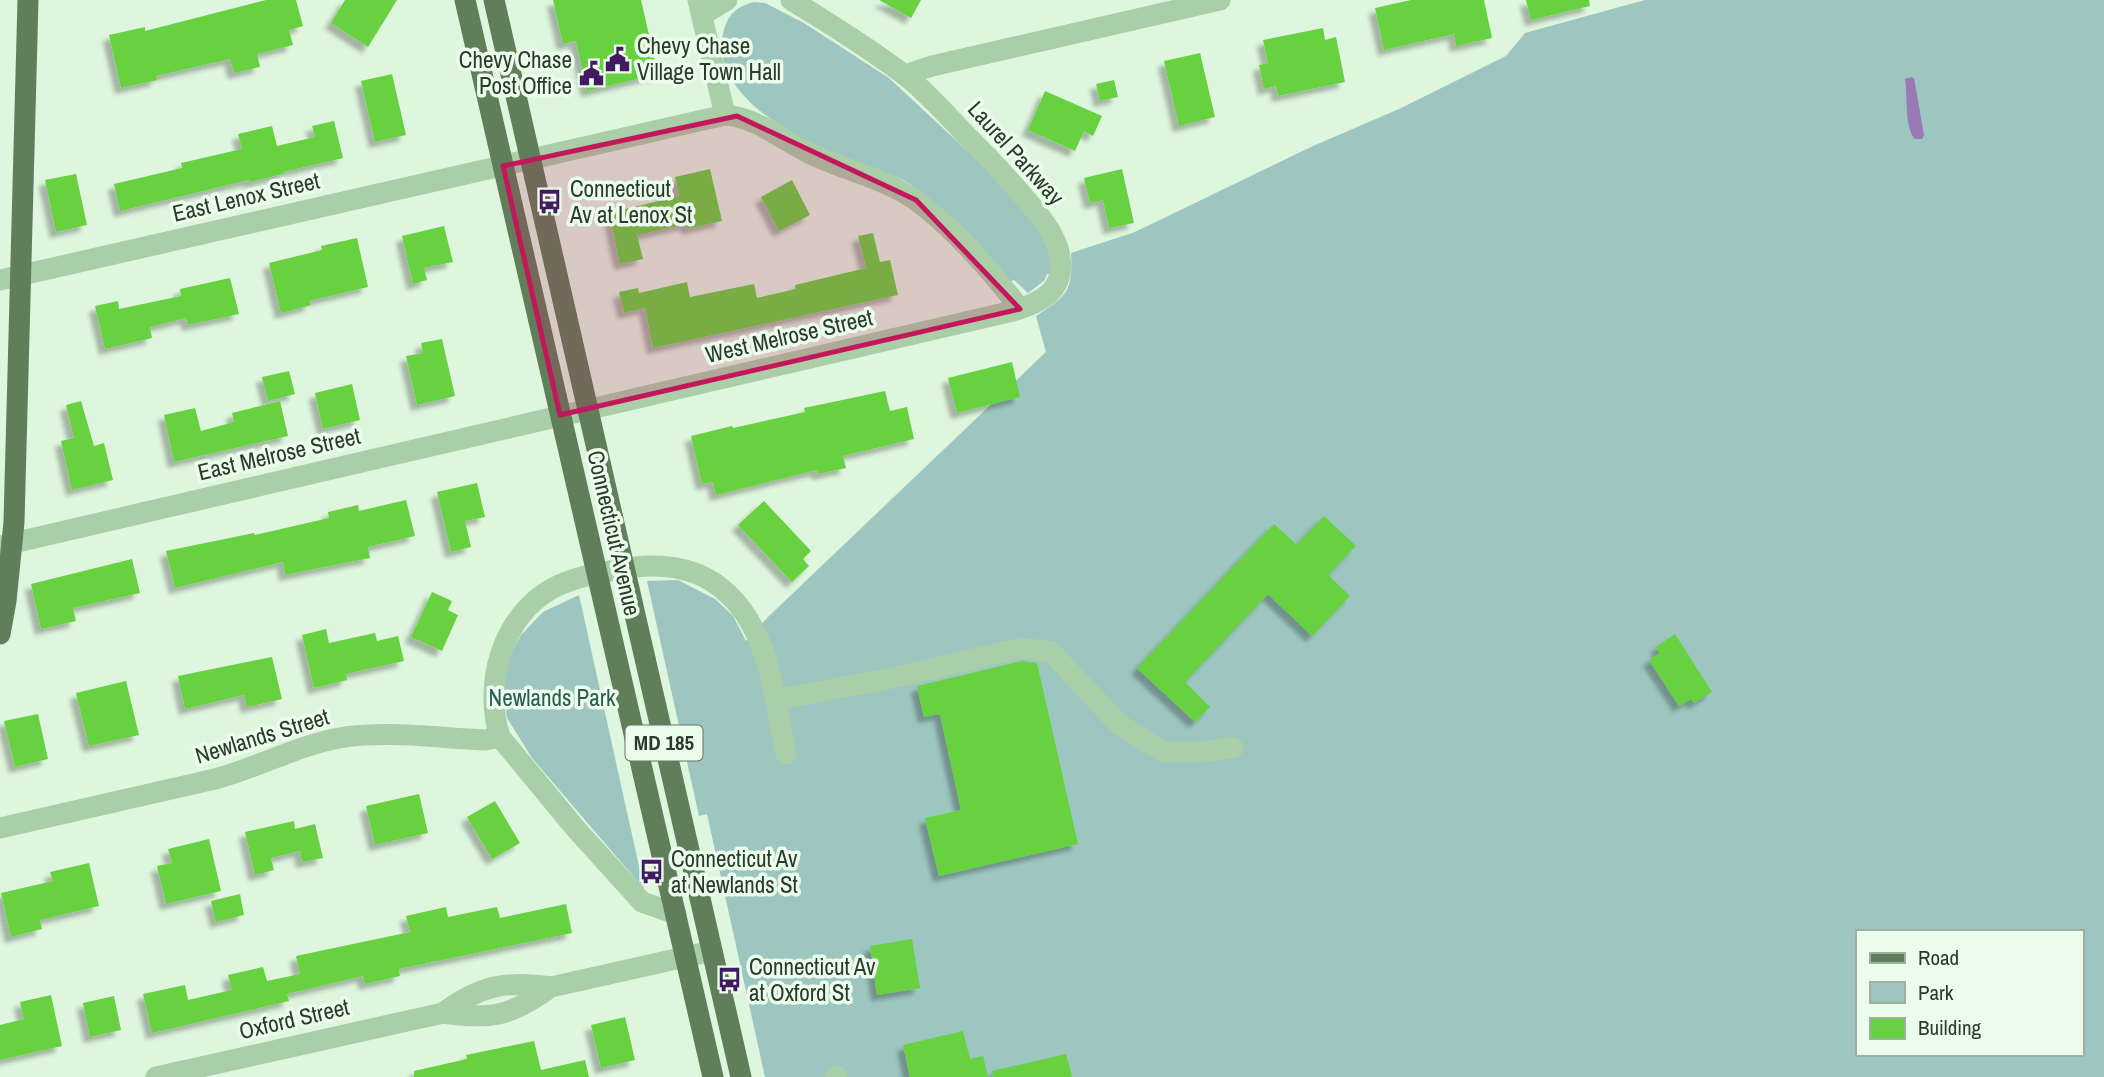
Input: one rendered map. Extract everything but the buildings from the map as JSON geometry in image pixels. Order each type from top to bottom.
[{"type":"main road","points":[[0,634],[6,601],[10,278],[29,0]]},
{"type":"main road","name":"Connecticut Avenue","points":[[465,0],[503,166],[573,412],[609,572],[676,914],[713,1077]]},
{"type":"main road","name":"Connecticut Avenue","points":[[494,0],[531,160],[573,412]]},
{"type":"main road","name":"Connecticut Avenue","points":[[609,572],[712,951],[741,1077]]},
{"type":"street","points":[[727,0],[700,7],[725,115],[747,120],[842,169],[896,188],[916,200],[938,218],[1005,289],[1020,309]]},
{"type":"street","name":"Laurel Parkway","points":[[791,0],[905,75],[991,161],[1044,221],[1058,248],[1060,270],[1052,292],[1041,301],[1020,309]]},
{"type":"street","points":[[905,75],[932,66],[1220,0]]},
{"type":"street","name":"East Lenox Street","points":[[10,278],[725,115]]},
{"type":"street","name":"West Melrose Street","points":[[573,412],[1020,309]]},
{"type":"street","name":"East Melrose Street","points":[[6,544],[573,412]]},
{"type":"street","points":[[676,914],[649,905],[632,891],[576,829],[500,737],[494,720],[493,688],[497,666],[513,626],[537,599],[552,588],[570,581],[643,565],[668,566],[704,576],[731,596],[752,625],[768,669],[786,754]]},
{"type":"street","points":[[775,700],[892,678],[1021,648],[1051,652],[1119,724],[1163,752],[1233,748]]},
{"type":"street","name":"Newlands Street","points":[[0,828],[215,779],[338,739],[379,735],[485,740],[500,737]]},
{"type":"street","name":"Oxford Street","points":[[156,1077],[443,1013],[478,1016],[511,1012],[551,987],[712,951]]},
{"type":"highlighted area","points":[[737,116],[916,200],[1020,309],[1013,311],[560,415],[503,166]]},
{"type":"green space","points":[[1645,0],[2104,0],[2104,1077],[765,1077],[707,814],[699,816],[647,581],[678,580],[715,599],[733,616],[746,641],[1046,352],[1036,316],[1066,292],[1071,276],[1071,253],[1135,232],[1506,56],[1525,33]]},
{"type":"green space","points":[[754,2],[765,3],[804,23],[889,78],[990,172],[1041,228],[1055,273],[1047,274],[1044,281],[1028,293],[1014,280],[1008,282],[930,201],[910,184],[844,159],[804,140],[761,112],[743,95],[730,76],[723,56],[723,34],[727,22],[737,10]]},
{"type":"green space","name":"Newlands Park","points":[[579,595],[644,889],[532,758],[507,718],[503,687],[511,653],[521,635],[543,612]]},
{"type":"shaded area","points":[[1914,78],[1924,135],[1922,139],[1915,139],[1909,127],[1905,79]]},
{"type":"place","name":"Chevy Chase Village Town Hall","points":[[617,59]]},
{"type":"place","name":"Chevy Chase Post Office","points":[[592,73]]},
{"type":"place","name":"Connecticut Av at Lenox St","points":[[550,202]]},
{"type":"place","name":"Connecticut Av at Newlands St","points":[[651,872]]},
{"type":"place","name":"Connecticut Av at Oxford St","points":[[729,980]]}]
